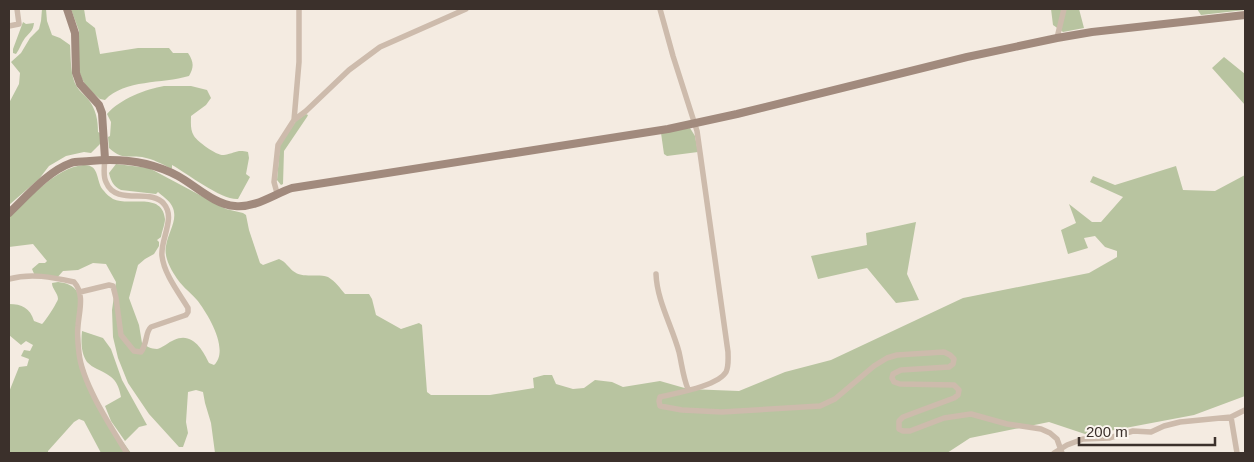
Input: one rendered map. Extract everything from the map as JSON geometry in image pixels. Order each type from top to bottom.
[{"type":"street","points":[[9,26],[19,24],[17,9]]},
{"type":"street","points":[[67,9],[75,33],[76,73],[80,84],[98,105],[102,113],[104,175],[106,183],[110,189],[122,195],[156,198],[164,204],[168,217],[162,245],[162,258],[188,308],[188,312],[186,315],[151,326],[148,330],[146,344],[141,352],[134,351],[120,335],[116,298],[112,286],[109,285],[80,292]]},
{"type":"street","points":[[294,120],[299,62],[299,9]]},
{"type":"street","points":[[277,193],[274,182],[278,146],[294,120],[349,70],[380,47],[466,9]]},
{"type":"street","points":[[660,9],[695,122],[728,352],[727,368],[722,378],[708,384],[660,397],[660,406],[682,410],[722,412],[820,406],[835,399],[874,366],[887,358],[897,355],[944,352],[954,359],[953,364],[949,367],[901,370],[893,374],[892,378],[894,382],[900,384],[954,385],[959,390],[958,395],[903,417],[899,421],[899,429],[910,431],[944,418],[971,414],[1007,424],[1041,429],[1050,433],[1056,439],[1061,452]]},
{"type":"street","points":[[1057,38],[1064,9]]},
{"type":"street","points":[[9,214],[48,176],[71,163],[105,160],[145,162],[162,168],[222,203],[234,206],[247,206],[292,188],[321,182],[668,129],[737,114],[967,57],[1057,38],[1169,22],[1245,15]]},
{"type":"street","points":[[656,274],[657,292],[679,352],[684,380],[688,390]]},
{"type":"street","points":[[9,279],[20,276],[46,276],[74,282],[80,292],[78,327],[81,366],[90,387],[127,453]]},
{"type":"street","points":[[1054,453],[1061,452],[1068,445],[1083,439],[1109,438],[1133,431],[1151,432],[1180,422],[1231,416],[1245,410]]},
{"type":"street","points":[[1231,416],[1237,453]]},
{"type":"green space","points":[[42,9],[46,9],[47,21],[52,35],[70,45],[73,78],[77,87],[91,103],[95,111],[98,132],[100,133],[100,144],[91,153],[84,152],[66,156],[49,166],[39,179],[9,205],[9,103],[19,84],[20,73],[11,62],[21,53],[30,38],[39,29]]},
{"type":"green space","points":[[71,9],[84,9],[86,21],[95,28],[100,54],[138,48],[169,48],[173,53],[188,53],[193,64],[189,76],[133,85],[113,93],[105,100],[100,99],[87,88],[78,68],[79,31]]},
{"type":"green space","points":[[1051,9],[1079,9],[1084,28],[1063,32],[1053,25]]},
{"type":"green space","points":[[1197,9],[1245,9],[1245,10],[1201,15]]},
{"type":"green space","points":[[23,22],[26,24],[34,23],[34,26],[16,54],[13,53],[13,49]]},
{"type":"green space","points":[[1224,57],[1245,74],[1245,105],[1212,68]]},
{"type":"green space","points":[[164,86],[191,86],[207,90],[211,98],[206,105],[191,116],[191,129],[194,136],[199,142],[221,155],[238,151],[248,152],[249,158],[246,174],[250,177],[238,199],[214,191],[172,165],[172,169],[146,158],[121,156],[109,148],[108,137],[110,136],[111,122],[107,114],[119,104],[134,96]]},
{"type":"green space","points":[[306,114],[308,115],[307,117],[284,151],[283,184],[281,185],[277,180],[280,145],[296,121]]},
{"type":"green space","points":[[690,128],[695,136],[698,152],[667,156],[664,154],[661,133]]},
{"type":"green space","points":[[116,164],[149,168],[226,209],[246,215],[260,263],[263,265],[279,259],[301,275],[328,277],[345,294],[369,294],[376,315],[401,329],[419,323],[422,325],[427,392],[431,395],[490,395],[534,388],[533,378],[544,375],[552,375],[556,384],[573,389],[584,388],[595,380],[612,382],[623,387],[660,381],[688,389],[739,391],[785,372],[831,360],[963,298],[1089,273],[1117,257],[1117,251],[1105,247],[1095,236],[1084,238],[1088,248],[1068,254],[1061,230],[1076,223],[1069,204],[1092,222],[1101,222],[1123,197],[1090,182],[1093,176],[1115,185],[1176,166],[1183,190],[1215,191],[1245,175],[1245,396],[1194,415],[1088,435],[1049,422],[970,438],[947,453],[215,453],[211,423],[203,392],[196,390],[188,392],[186,422],[188,433],[183,447],[179,447],[149,414],[128,383],[118,358],[113,337],[112,310],[116,282],[106,264],[93,263],[78,270],[63,271],[56,279],[35,276],[32,269],[39,263],[47,261],[33,244],[9,247],[9,217],[43,185],[63,172],[83,165],[93,167],[101,187],[112,198],[127,202],[151,202],[163,210],[165,223],[161,237],[157,240],[159,246],[154,254],[138,265],[129,298],[139,325],[142,343],[157,349],[174,340],[186,338],[196,343],[209,363],[214,365],[220,350],[216,332],[202,306],[174,274],[166,257],[166,246],[174,216],[172,206],[158,192],[156,194],[121,190],[116,187],[109,173]]},
{"type":"green space","points":[[916,222],[907,274],[919,300],[896,303],[867,268],[818,279],[811,256],[867,245],[866,233]]},
{"type":"green space","points":[[58,282],[70,285],[78,293],[81,357],[97,406],[131,453],[101,453],[84,421],[79,419],[74,422],[48,453],[9,453],[9,392],[19,367],[27,366],[29,359],[21,356],[24,350],[30,351],[33,345],[26,341],[21,345],[9,335],[9,304],[25,308],[34,321],[42,324],[58,299],[52,283]]},
{"type":"green space","points":[[82,331],[103,338],[111,349],[122,380],[147,425],[139,427],[125,441],[111,421],[105,406],[121,397],[118,386],[110,376],[87,362],[82,347]]}]
